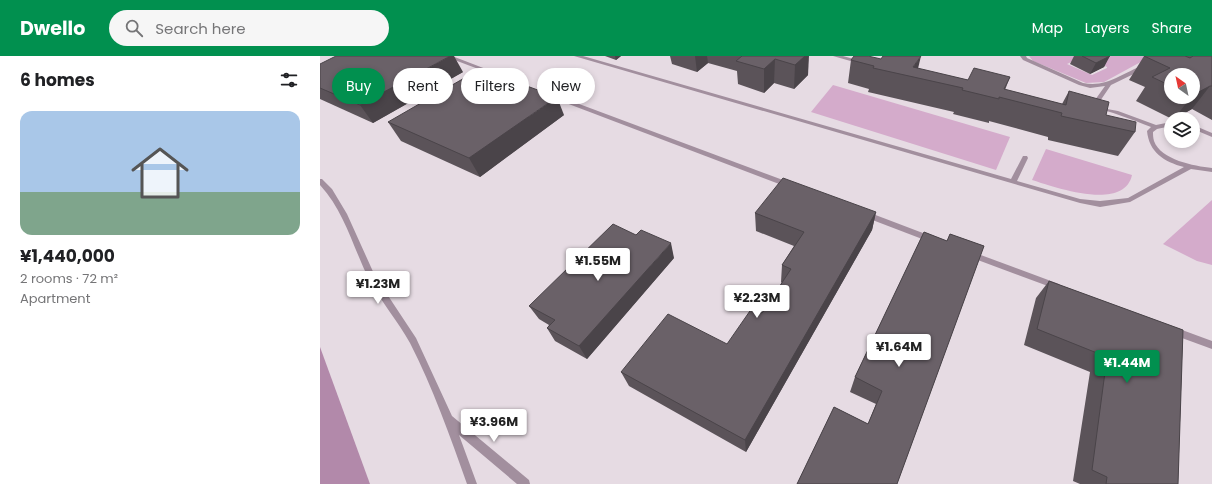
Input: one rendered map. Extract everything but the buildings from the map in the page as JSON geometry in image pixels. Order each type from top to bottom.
[{"type":"street","points":[[447,56],[479,68]]},
{"type":"street","points":[[577,56],[1080,201],[1100,204],[1130,200],[1189,167]]},
{"type":"street","points":[[836,56],[867,64]]},
{"type":"street","points":[[1020,56],[1081,84],[1090,86],[1109,84],[1152,63]]},
{"type":"street","points":[[1088,111],[1109,84]]},
{"type":"street","points":[[536,90],[796,188]]},
{"type":"street","points":[[1093,106],[1116,112],[1155,127]]},
{"type":"street","points":[[1164,125],[1155,127],[1150,131],[1149,138],[1153,146],[1162,154],[1174,161],[1189,167],[1212,170]]},
{"type":"street","points":[[1200,130],[1212,135]]},
{"type":"street","points":[[1013,182],[1025,158]]},
{"type":"street","points":[[320,181],[328,188],[338,203],[372,278],[412,340],[449,419],[472,484]]},
{"type":"street","points":[[855,210],[937,241]]},
{"type":"street","points":[[959,250],[1063,289]]},
{"type":"street","points":[[1167,328],[1212,345]]},
{"type":"street","points":[[449,419],[525,484]]},
{"type":"shaded area","points":[[1029,56],[1084,56],[1143,56],[1148,58],[1104,82],[1086,83],[1033,61]],"holes":[[[1084,56],[1107,67],[1092,75],[1067,64]]]},
{"type":"shaded area","points":[[833,85],[1010,137],[996,170],[811,112]]},
{"type":"shaded area","points":[[1046,149],[1132,175],[1126,186],[1116,192],[1103,195],[1071,191],[1032,180]]},
{"type":"shaded area","points":[[1212,200],[1212,265],[1197,261],[1163,244]]},
{"type":"shaded area","points":[[320,347],[370,484],[320,484]]}]
